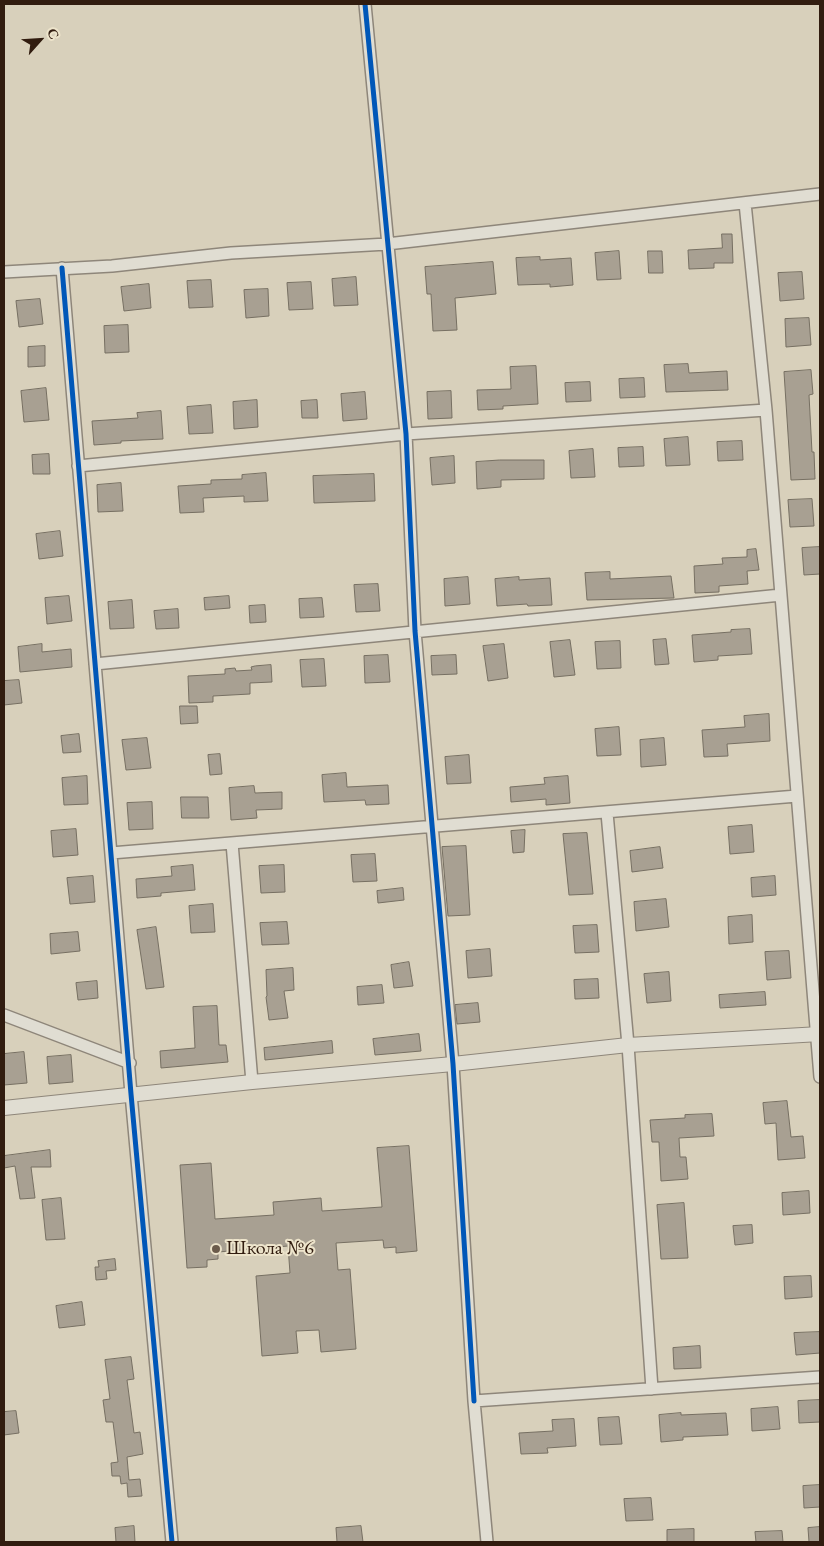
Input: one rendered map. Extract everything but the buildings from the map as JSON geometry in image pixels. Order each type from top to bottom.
[{"type":"street","points":[[366,4],[406,434],[415,631],[453,1064],[474,1401],[487,1542]]},
{"type":"street","points":[[4,272],[112,266],[231,253],[388,244],[820,194]]},
{"type":"street","points":[[746,203],[766,410],[797,796],[819,1034],[820,1077]]},
{"type":"street","points":[[62,268],[130,1064],[131,1094],[172,1542]]},
{"type":"street","points":[[78,466],[406,434],[766,410]]},
{"type":"street","points":[[95,664],[781,595]]},
{"type":"street","points":[[111,854],[797,796]]},
{"type":"street","points":[[607,813],[628,1045],[652,1389]]},
{"type":"street","points":[[232,843],[252,1082]]},
{"type":"street","points":[[4,1016],[130,1064]]},
{"type":"street","points":[[4,1108],[628,1045],[819,1034]]},
{"type":"street","points":[[474,1401],[820,1377]]},
{"type":"cycle path","points":[[365,4],[406,434],[415,631],[453,1064],[474,1401]]},
{"type":"cycle path","points":[[62,268],[131,1094],[172,1542]]},
{"type":"place","name":"Школа №6","points":[[216,1249]]}]
